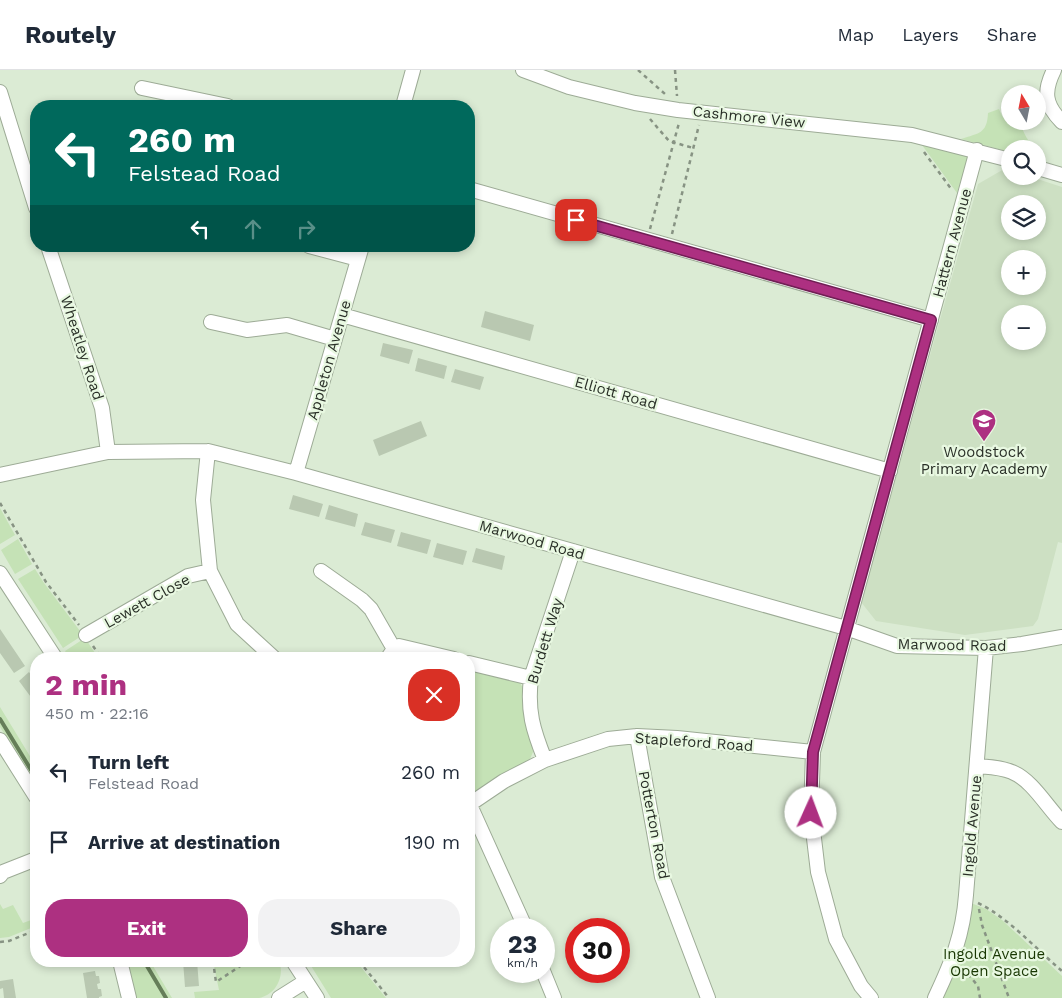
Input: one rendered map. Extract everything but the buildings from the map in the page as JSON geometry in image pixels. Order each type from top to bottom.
[{"type":"street","points":[[405,100],[413,70]]},
{"type":"street","name":"Cashmore View","points":[[523,70],[569,87],[635,103],[680,110],[912,135],[1001,157]]},
{"type":"street","points":[[1054,70],[1047,84],[1047,99],[1053,113],[1062,122]]},
{"type":"street","points":[[142,88],[199,100]]},
{"type":"street","points":[[0,92],[30,189]]},
{"type":"street","name":"Hattern Avenue","points":[[871,998],[861,986],[836,939],[818,872],[811,813],[813,752],[977,150]]},
{"type":"street","points":[[1046,170],[1062,175]]},
{"type":"street","points":[[475,191],[931,320]]},
{"type":"street","name":"Wheatley Road","points":[[50,252],[102,408],[108,452]]},
{"type":"street","name":"Appleton Avenue","points":[[296,473],[360,252]]},
{"type":"street","name":"Elliott Road","points":[[342,315],[890,470]]},
{"type":"street","points":[[211,322],[247,330],[287,324],[335,339]]},
{"type":"street","points":[[208,451],[203,500],[210,571],[237,624],[267,652]]},
{"type":"street","name":"Marwood Road","points":[[0,475],[108,452],[208,451],[296,473],[846,628],[897,646],[986,648],[1062,637]]},
{"type":"street","name":"Burdett Way","points":[[546,760],[536,737],[530,716],[531,678],[573,551]]},
{"type":"street","name":"Lewett Close","points":[[86,635],[188,576],[210,571]]},
{"type":"street","points":[[321,571],[362,600],[371,609],[390,652]]},
{"type":"street","points":[[0,573],[51,652]]},
{"type":"street","points":[[393,652],[399,646],[428,652]]},
{"type":"street","name":"Ingold Avenue","points":[[935,998],[952,961],[972,899],[977,766],[986,648]]},
{"type":"street","points":[[475,664],[531,678]]},
{"type":"street","name":"Stapleford Road","points":[[475,800],[504,781],[546,760],[608,739],[637,736],[813,752]]},
{"type":"street","name":"Potterton Road","points":[[637,736],[662,877],[708,998]]},
{"type":"street","points":[[0,740],[30,788]]},
{"type":"street","points":[[977,766],[1001,768],[1014,772],[1028,783],[1062,822]]},
{"type":"street","points":[[475,817],[521,918]]},
{"type":"street","points":[[0,876],[3,872],[30,861]]},
{"type":"street","points":[[121,967],[129,998]]},
{"type":"street","points":[[297,967],[317,998]]},
{"type":"street","points":[[279,998],[306,981]]},
{"type":"street","points":[[548,983],[554,998]]},
{"type":"path","points":[[638,70],[667,96],[664,108]]},
{"type":"path","points":[[648,240],[674,142],[680,110],[675,70]]},
{"type":"path","points":[[635,103],[669,141],[693,148]]},
{"type":"path","points":[[669,246],[702,112]]},
{"type":"path","points":[[912,135],[962,205]]},
{"type":"path","points":[[0,503],[46,582],[97,652]]},
{"type":"path","points":[[972,899],[1008,922],[1062,971]]},
{"type":"path","points":[[972,899],[1009,998]]},
{"type":"path","points":[[0,942],[30,932]]},
{"type":"path","points":[[952,961],[964,968],[978,986],[980,998]]},
{"type":"path","points":[[214,967],[216,982],[239,967]]},
{"type":"path","points":[[364,967],[388,998]]},
{"type":"shaded area","name":"Woodstock Primary Academy","points":[[1001,171],[1001,185],[1046,185],[1046,182],[1062,187],[1062,543],[1058,542],[1038,619],[1033,626],[965,635],[876,621],[861,602],[978,184]]},
{"type":"green space","points":[[999,109],[1001,113],[1001,130],[1023,130],[1028,140],[1001,140],[1001,150],[961,139],[981,132],[986,125],[988,113]]},
{"type":"green space","points":[[922,145],[969,155],[957,193]]},
{"type":"green space","points":[[0,508],[15,535],[0,544]]},
{"type":"green space","points":[[18,539],[32,564],[15,574],[1,550]]},
{"type":"green space","points":[[35,569],[83,635],[63,648],[18,579]]},
{"type":"green space","points":[[85,638],[94,652],[66,652]]},
{"type":"green space","points":[[475,668],[514,679],[520,683],[523,688],[524,714],[533,752],[530,759],[477,792],[475,791]]},
{"type":"green space","points":[[0,707],[30,756],[30,775],[0,727]]},
{"type":"green space","name":"Ingold Avenue Open Space","points":[[971,903],[986,909],[1002,920],[1062,976],[1062,998],[941,998]]},
{"type":"green space","points":[[0,904],[3,909],[13,905],[23,923],[30,920],[30,928],[9,937],[0,938]]},
{"type":"green space","points":[[128,967],[154,967],[172,998],[135,998]]},
{"type":"green space","points":[[214,967],[281,967],[278,984],[265,996],[259,998],[195,998],[194,992],[219,990]]},
{"type":"green space","points":[[312,967],[361,967],[386,998],[331,998]]},
{"type":"waterway","points":[[0,719],[30,768]]},
{"type":"waterway","points":[[148,967],[166,998]]},
{"type":"place","name":"Woodstock Primary Academy","points":[[984,442]]},
{"type":"route","points":[[576,220],[931,320],[813,752],[811,813]]}]
